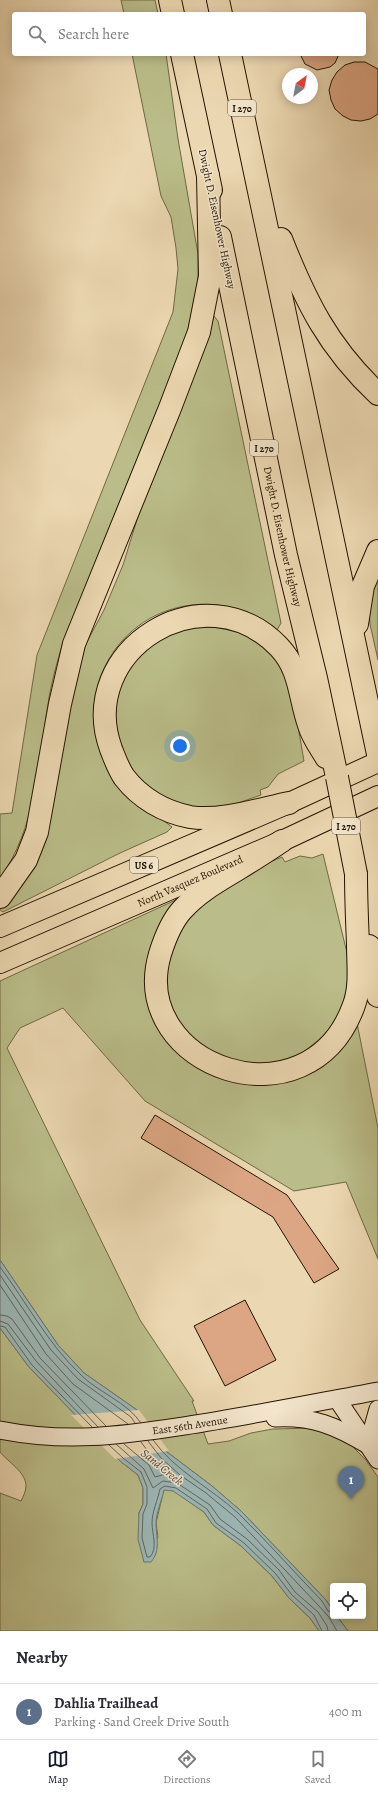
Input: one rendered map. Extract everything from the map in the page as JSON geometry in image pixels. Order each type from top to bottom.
[{"type":"highway","points":[[170,0],[173,12]]},
{"type":"highway","points":[[218,0],[221,12]]},
{"type":"highway","name":"Dwight D. Eisenhower Highway","points":[[182,56],[286,555],[316,678],[317,723]]},
{"type":"highway","name":"I 270","points":[[230,56],[378,754]]},
{"type":"highway","points":[[254,162],[290,261],[315,317],[332,343],[351,366],[378,394]]},
{"type":"highway","points":[[0,896],[26,860],[37,832],[60,704],[74,644],[173,401],[199,332],[210,276],[208,176]]},
{"type":"highway","points":[[355,641],[363,586],[378,551]]},
{"type":"highway","points":[[289,803],[227,815],[189,817],[162,808],[148,801],[130,785],[117,764],[108,742],[106,728],[106,706],[108,693],[115,673],[128,654],[148,635],[158,628],[180,619],[193,616],[218,616],[236,619],[250,625],[280,648],[293,665],[317,723]]},
{"type":"highway","name":"I 270","points":[[317,723],[337,777],[378,996]]},
{"type":"highway","name":"US 6","points":[[0,927],[289,803],[378,762]]},
{"type":"highway","name":"North Vasquez Boulevard","points":[[0,963],[282,841],[378,796]]},
{"type":"highway","points":[[282,841],[196,896],[174,920],[163,942],[156,974],[158,993],[162,1009],[171,1028],[178,1037],[192,1050],[213,1064],[244,1074],[257,1075],[282,1073],[312,1058],[325,1049],[337,1036],[354,1006],[359,984],[356,874]]},
{"type":"main road","name":"East 56th Avenue","points":[[0,1430],[75,1438],[115,1436],[211,1422],[378,1391]]},
{"type":"main road","points":[[337,1398],[372,1451]]},
{"type":"main road","points":[[372,1451],[371,1434],[378,1410]]},
{"type":"main road","points":[[211,1422],[299,1418],[330,1425],[372,1451]]},
{"type":"green space","points":[[121,0],[155,0],[158,12],[124,12]]},
{"type":"green space","points":[[132,56],[166,56],[178,139],[198,254],[198,277],[195,304],[184,344],[63,642],[51,688],[34,795],[21,838],[12,859],[0,878],[0,814],[12,813],[37,655],[173,312],[178,269],[176,248],[171,217],[161,196]]},
{"type":"green space","points":[[214,316],[218,321],[281,623],[276,632],[251,615],[227,607],[200,604],[180,607],[155,616],[133,630],[116,648],[104,670],[96,693],[94,719],[98,744],[108,769],[121,786],[137,801],[172,827],[167,832],[120,853],[3,912],[0,910],[0,905],[60,749],[80,655],[104,610],[123,565],[141,507],[185,398]]},
{"type":"green space","points":[[378,564],[378,660],[370,624],[369,603]]},
{"type":"green space","points":[[233,626],[270,649],[290,680],[304,761],[278,774],[268,787],[260,790],[261,795],[224,808],[189,808],[155,795],[128,769],[111,721],[125,666],[168,629]]},
{"type":"green space","points":[[323,854],[348,957],[349,991],[333,1028],[300,1055],[271,1064],[244,1065],[200,1046],[175,1017],[169,1002],[164,978],[176,925],[227,880],[282,857],[285,862],[300,856],[312,858]]},
{"type":"green space","points":[[180,898],[162,922],[151,946],[147,972],[149,1002],[235,1080],[346,1039],[357,1023],[378,1128],[378,1259],[346,1182],[294,1191],[145,1101],[63,1008],[20,1028],[7,1048],[140,1320],[194,1401],[192,1401],[208,1444],[229,1441],[251,1433],[273,1429],[315,1428],[350,1444],[365,1459],[378,1477],[378,1631],[348,1631],[339,1619],[366,1619],[366,1583],[330,1583],[330,1606],[241,1511],[212,1486],[167,1452],[137,1410],[84,1373],[58,1345],[0,1260],[0,981]]},
{"type":"green space","points":[[0,1328],[29,1367],[120,1461],[138,1475],[143,1488],[143,1504],[139,1513],[144,1562],[158,1537],[156,1523],[164,1489],[174,1491],[204,1512],[213,1525],[241,1546],[272,1576],[289,1598],[310,1618],[319,1631],[0,1631],[0,1493],[21,1501],[26,1486],[20,1472],[0,1452]]},
{"type":"water","name":"Sand Creek","points":[[0,1260],[58,1345],[84,1373],[137,1410],[167,1452],[212,1486],[241,1511],[325,1599],[330,1606],[330,1619],[339,1619],[348,1631],[319,1631],[310,1618],[289,1598],[272,1576],[241,1546],[213,1525],[204,1512],[173,1491],[164,1490],[156,1519],[156,1553],[151,1562],[144,1562],[138,1539],[139,1513],[143,1504],[143,1488],[138,1475],[120,1461],[29,1367],[0,1328]]},
{"type":"pier","points":[[139,1410],[169,1451],[115,1459],[71,1415]]},
{"type":"building","points":[[301,56],[338,56],[335,63],[330,67],[318,70],[318,68],[313,68],[305,64]]},
{"type":"building","points":[[354,62],[365,62],[378,69],[378,114],[370,119],[361,121],[351,120],[343,116],[335,109],[329,90],[332,80],[337,72],[345,65]]},
{"type":"building","points":[[155,1115],[287,1195],[339,1269],[314,1283],[273,1217],[141,1138]]},
{"type":"building","points":[[245,1300],[276,1360],[225,1386],[194,1326]]},
{"type":"place","name":"Dahlia Trailhead","points":[[351,1499]]}]
